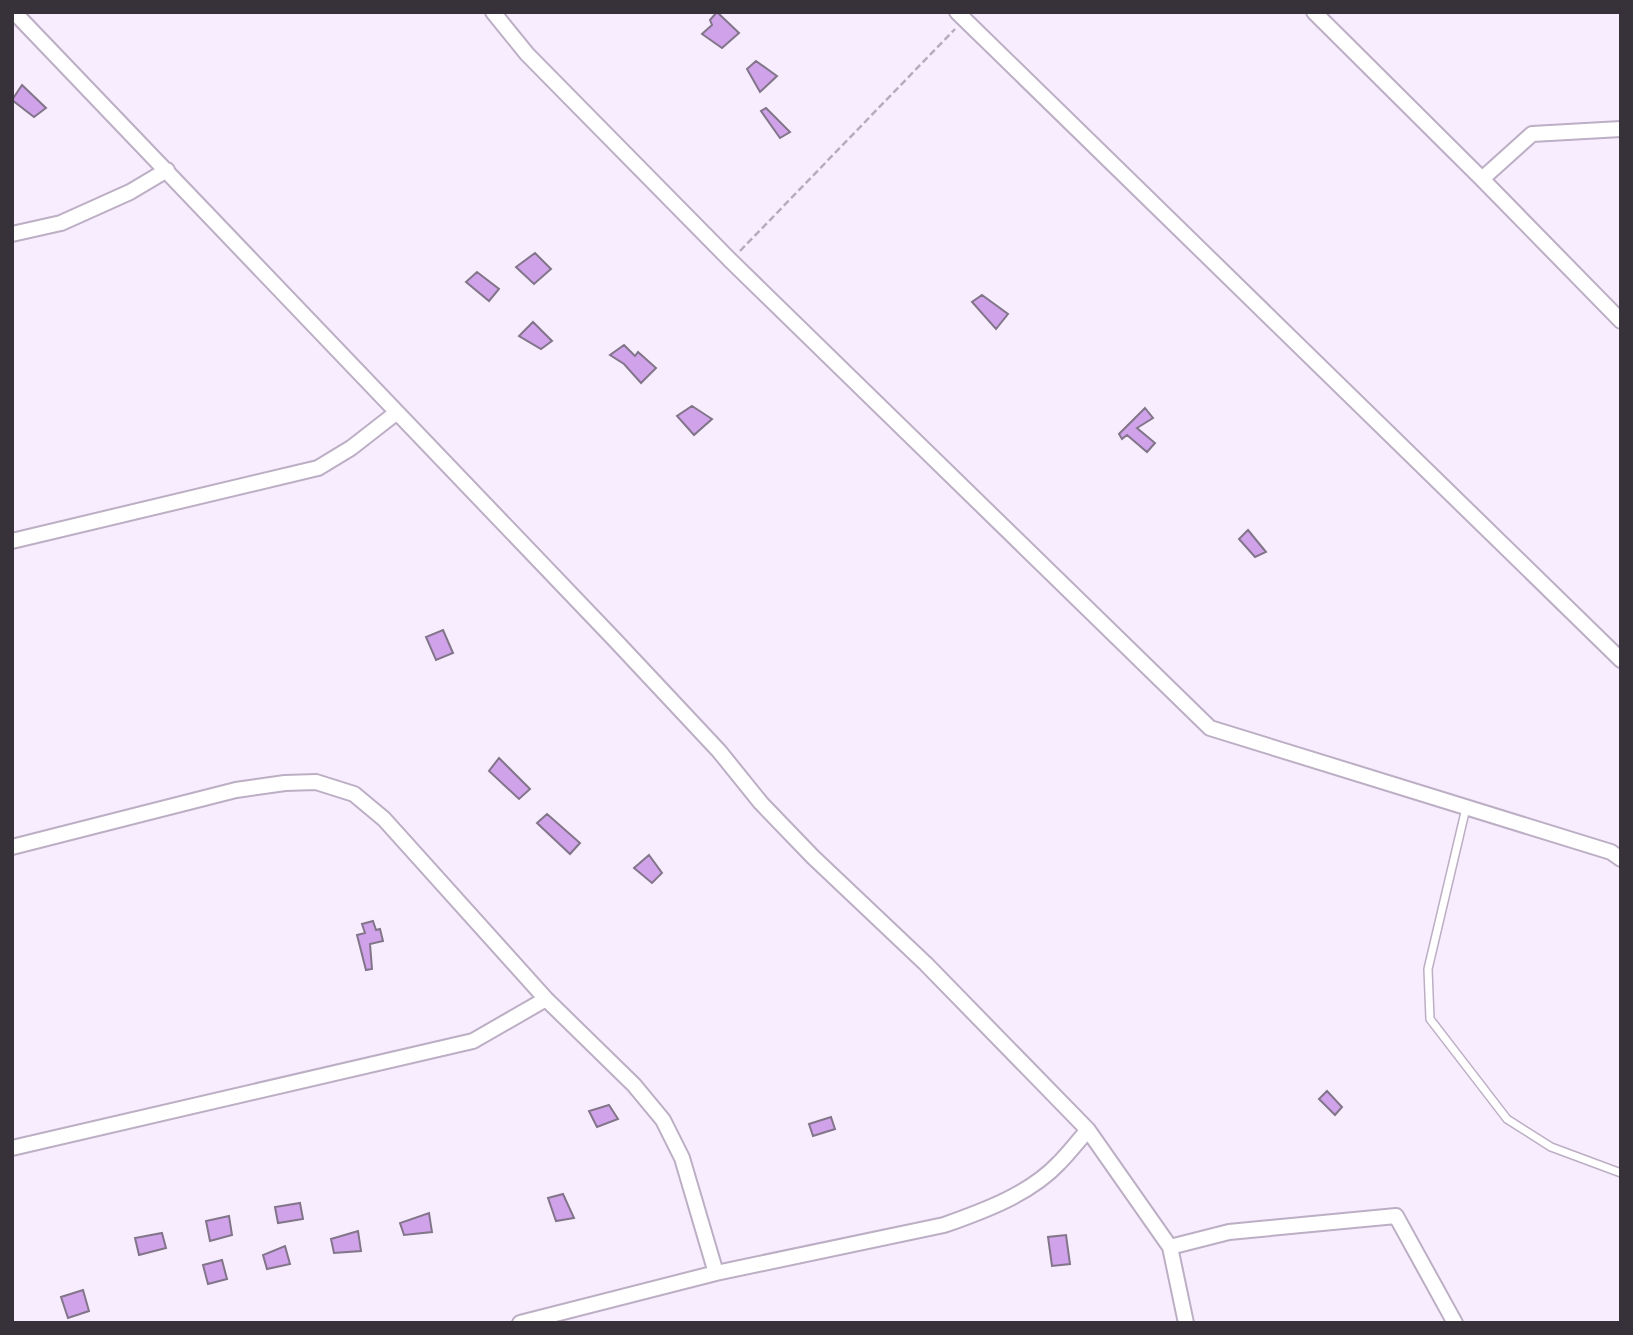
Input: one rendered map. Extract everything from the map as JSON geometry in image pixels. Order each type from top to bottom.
[{"type":"street","points":[[14,12],[719,751],[778,821],[926,964],[1088,1130],[1170,1247],[1186,1323]]},
{"type":"street","points":[[493,12],[527,54],[730,261],[1210,729],[1611,852],[1621,859]]},
{"type":"street","points":[[1314,12],[1621,321]]},
{"type":"street","points":[[960,16],[1621,660]]},
{"type":"street","points":[[1482,179],[1532,134],[1621,128]]},
{"type":"street","points":[[12,234],[61,223],[130,192],[167,170]]},
{"type":"street","points":[[12,541],[318,468],[351,448],[396,414]]},
{"type":"street","points":[[12,847],[236,790],[316,782],[354,794],[384,819],[546,999],[635,1085],[663,1120],[682,1158],[716,1273]]},
{"type":"street","points":[[12,1148],[473,1041],[546,999]]},
{"type":"street","points":[[520,1323],[716,1273],[914,1233],[979,1212],[1033,1184],[1058,1165],[1088,1130]]},
{"type":"street","points":[[1170,1247],[1228,1232],[1396,1216],[1455,1323]]},
{"type":"lane","points":[[1466,807],[1428,970],[1430,1019],[1507,1119],[1551,1147],[1621,1173]]},
{"type":"path","points":[[730,261],[960,16]]},
{"type":"building","points":[[717,12],[739,33],[722,48],[702,34],[712,25],[710,20]]},
{"type":"building","points":[[756,61],[777,76],[760,92],[747,69]]},
{"type":"building","points":[[22,85],[46,108],[34,117],[12,100]]},
{"type":"building","points":[[766,108],[790,132],[780,138],[761,111]]},
{"type":"building","points":[[535,253],[551,269],[534,284],[516,267]]},
{"type":"building","points":[[477,272],[499,289],[489,301],[466,282]]},
{"type":"building","points":[[982,295],[1008,314],[996,329],[972,302]]},
{"type":"building","points":[[533,322],[552,341],[541,349],[519,336]]},
{"type":"building","points":[[624,345],[635,356],[638,352],[656,368],[641,383],[624,364],[610,355]]},
{"type":"building","points":[[692,406],[712,419],[694,435],[677,416]]},
{"type":"building","points":[[1145,408],[1153,418],[1137,428],[1155,443],[1147,452],[1127,435],[1122,439],[1119,434]]},
{"type":"building","points":[[1248,530],[1266,552],[1255,557],[1239,539]]},
{"type":"building","points":[[443,630],[453,653],[436,660],[426,637]]},
{"type":"building","points":[[499,758],[530,789],[519,799],[489,771]]},
{"type":"building","points":[[547,814],[580,843],[570,854],[537,823]]},
{"type":"building","points":[[649,855],[662,873],[652,883],[634,868]]},
{"type":"building","points":[[373,921],[376,930],[380,929],[383,941],[370,944],[372,969],[366,970],[357,935],[365,933],[362,924]]},
{"type":"building","points":[[1327,1091],[1342,1107],[1335,1115],[1319,1099]]},
{"type":"building","points":[[609,1105],[618,1119],[597,1127],[589,1111]]},
{"type":"building","points":[[831,1117],[835,1129],[813,1136],[809,1124]]},
{"type":"building","points":[[563,1194],[574,1218],[556,1221],[548,1198]]},
{"type":"building","points":[[300,1203],[303,1219],[278,1223],[275,1207]]},
{"type":"building","points":[[429,1213],[432,1232],[404,1235],[400,1223]]},
{"type":"building","points":[[229,1216],[232,1235],[210,1241],[206,1221]]},
{"type":"building","points":[[358,1231],[361,1251],[334,1253],[331,1239]]},
{"type":"building","points":[[162,1233],[166,1248],[139,1255],[135,1238]]},
{"type":"building","points":[[1066,1235],[1070,1264],[1052,1266],[1048,1237]]},
{"type":"building","points":[[285,1246],[290,1264],[267,1269],[263,1255]]},
{"type":"building","points":[[222,1260],[227,1279],[208,1284],[203,1265]]},
{"type":"building","points":[[83,1290],[89,1311],[68,1318],[61,1297]]}]
